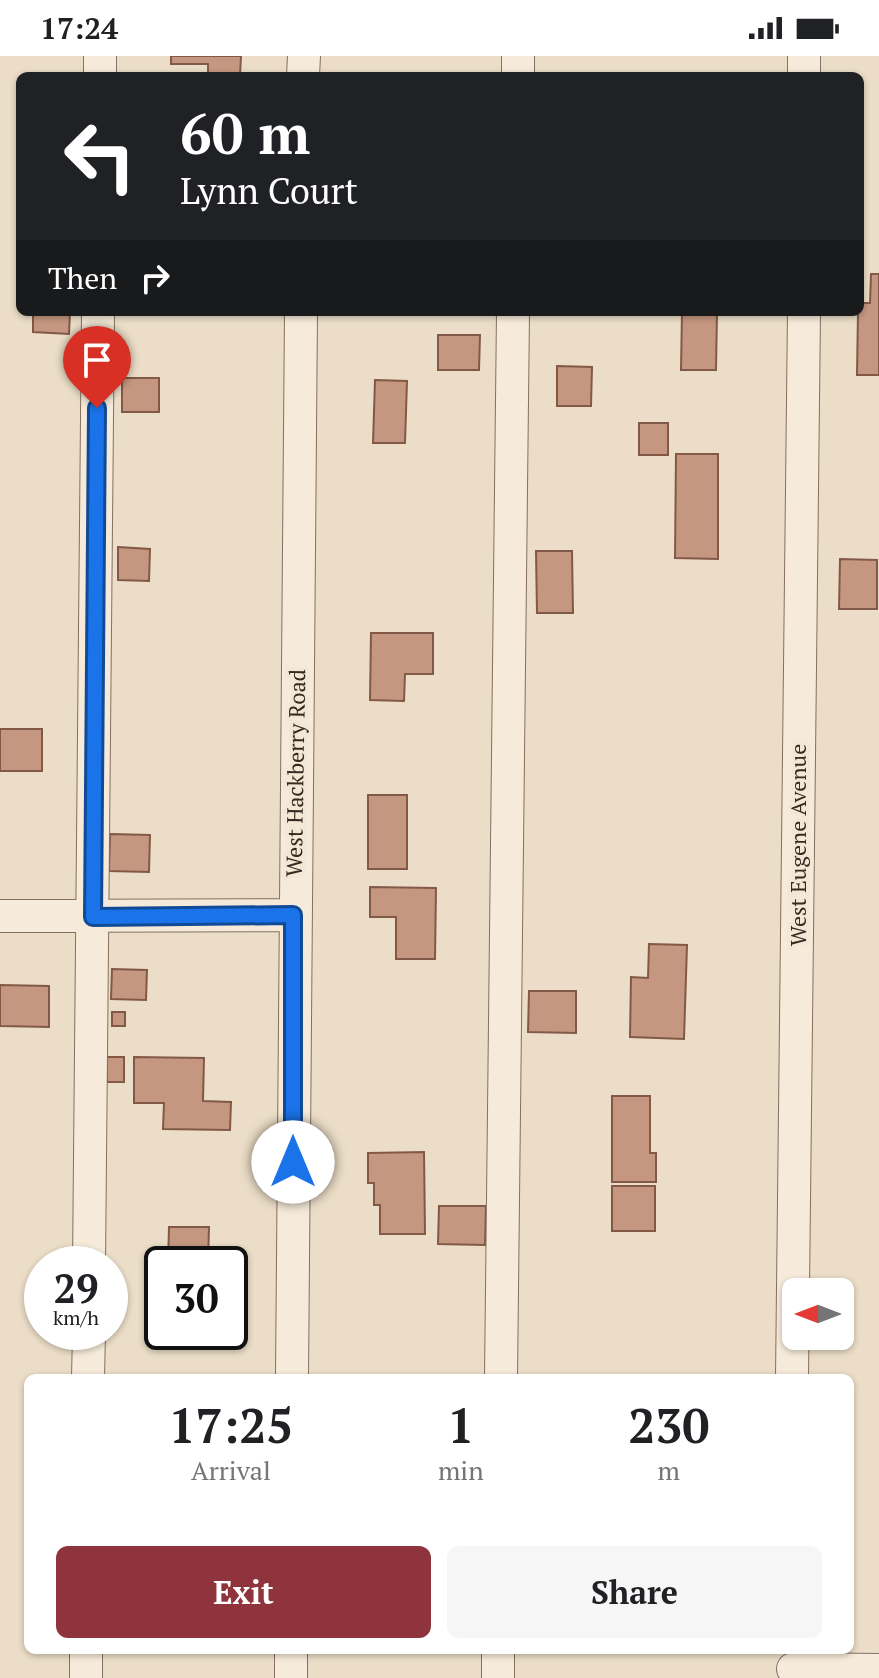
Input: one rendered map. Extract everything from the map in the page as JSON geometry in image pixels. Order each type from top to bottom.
[{"type":"street","points":[[89,1246],[98,316]]},
{"type":"street","name":"West Hackberry Road","points":[[292,1374],[293,915],[301,316]]},
{"type":"street","points":[[501,1374],[513,316]]},
{"type":"street","name":"West Eugene Avenue","points":[[792,1374],[804,316]]},
{"type":"street","points":[[0,916],[293,915]]},
{"type":"street","points":[[88,1374],[89,1350]]},
{"type":"street","points":[[86,1654],[86,1678]]},
{"type":"street","points":[[291,1654],[291,1678]]},
{"type":"street","points":[[498,1654],[498,1678]]},
{"type":"street","points":[[793,1666],[879,1670]]},
{"type":"building","points":[[171,56],[241,56],[240,72],[208,72],[208,64],[171,64]]},
{"type":"building","points":[[871,274],[879,274],[879,375],[857,375],[858,316],[864,316],[864,303],[870,303]]},
{"type":"building","points":[[33,316],[70,316],[69,334],[33,332]]},
{"type":"building","points":[[682,316],[717,316],[716,370],[681,370]]},
{"type":"building","points":[[438,335],[480,335],[479,370],[438,370]]},
{"type":"building","points":[[557,366],[592,367],[591,406],[557,406]]},
{"type":"building","points":[[122,378],[159,378],[159,412],[122,412]]},
{"type":"building","points":[[375,380],[407,381],[405,443],[373,443]]},
{"type":"building","points":[[639,423],[668,423],[668,455],[639,455]]},
{"type":"building","points":[[676,454],[718,454],[718,559],[675,558]]},
{"type":"building","points":[[118,547],[150,549],[149,581],[118,580]]},
{"type":"building","points":[[536,551],[572,551],[573,613],[537,613]]},
{"type":"building","points":[[840,559],[877,560],[877,609],[839,609]]},
{"type":"building","points":[[371,633],[433,633],[433,674],[405,674],[404,701],[370,700]]},
{"type":"building","points":[[0,729],[42,729],[42,771],[0,771]]},
{"type":"building","points":[[368,795],[407,795],[407,869],[368,869]]},
{"type":"building","points":[[110,834],[150,835],[149,872],[109,871]]},
{"type":"building","points":[[370,887],[436,888],[435,959],[396,959],[396,917],[370,917]]},
{"type":"building","points":[[649,944],[687,945],[684,1039],[630,1037],[631,977],[648,978]]},
{"type":"building","points":[[112,969],[147,970],[146,1000],[111,999]]},
{"type":"building","points":[[0,985],[49,986],[49,1027],[0,1026]]},
{"type":"building","points":[[529,991],[576,991],[576,1033],[528,1032]]},
{"type":"building","points":[[112,1012],[125,1012],[125,1026],[112,1026]]},
{"type":"building","points":[[106,1057],[124,1057],[124,1082],[107,1082]]},
{"type":"building","points":[[134,1057],[204,1058],[203,1101],[231,1102],[230,1130],[163,1129],[164,1103],[134,1103]]},
{"type":"building","points":[[612,1096],[650,1096],[650,1153],[656,1153],[656,1182],[612,1182]]},
{"type":"building","points":[[424,1152],[425,1234],[380,1234],[380,1205],[374,1205],[374,1183],[368,1183],[368,1153]]},
{"type":"building","points":[[612,1186],[655,1186],[655,1231],[612,1231]]},
{"type":"building","points":[[439,1206],[486,1206],[485,1245],[438,1244]]},
{"type":"building","points":[[169,1227],[209,1227],[208,1246],[168,1246]]},
{"type":"route","points":[[97,408],[93,917],[293,915],[293,1162]]}]
